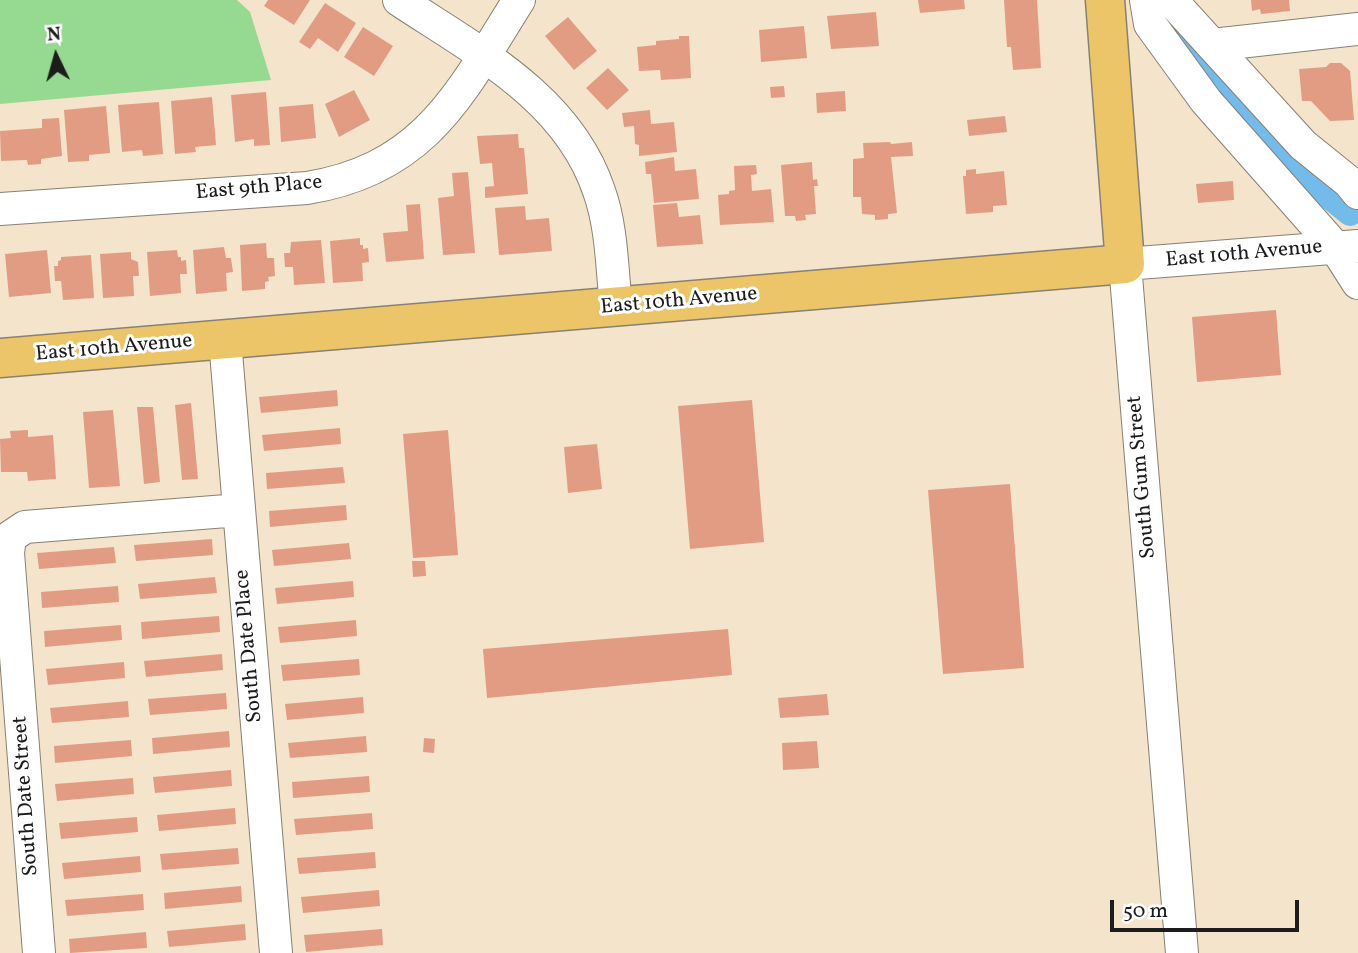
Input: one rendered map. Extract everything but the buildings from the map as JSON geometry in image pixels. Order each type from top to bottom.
[{"type":"main road","name":"South Gum Street","points":[[1105,0],[1125,264]]},
{"type":"main road","name":"East 10th Avenue","points":[[0,358],[1125,264]]},
{"type":"street","points":[[399,0],[508,72],[553,113],[570,133],[587,162],[599,191],[605,216],[616,307]]},
{"type":"street","name":"East 9th Place","points":[[0,209],[307,188],[374,168],[419,138],[449,107],[519,0]]},
{"type":"street","points":[[1146,0],[1150,24],[1206,100],[1346,247],[1358,283]]},
{"type":"street","points":[[1171,0],[1303,145],[1349,182],[1358,193]]},
{"type":"street","points":[[1212,45],[1358,29]]},
{"type":"street","name":"East 10th Avenue","points":[[1125,264],[1346,247]]},
{"type":"street","name":"South Gum Street","points":[[1125,264],[1182,953]]},
{"type":"street","name":"South Date Place","points":[[225,340],[276,953]]},
{"type":"street","name":"South Date Street","points":[[39,953],[8,553],[10,537],[25,527],[239,510]]},
{"type":"green space","points":[[0,0],[237,0],[250,12],[271,80],[0,104]]},
{"type":"waterway","points":[[1179,29],[1287,162],[1350,213]]}]
